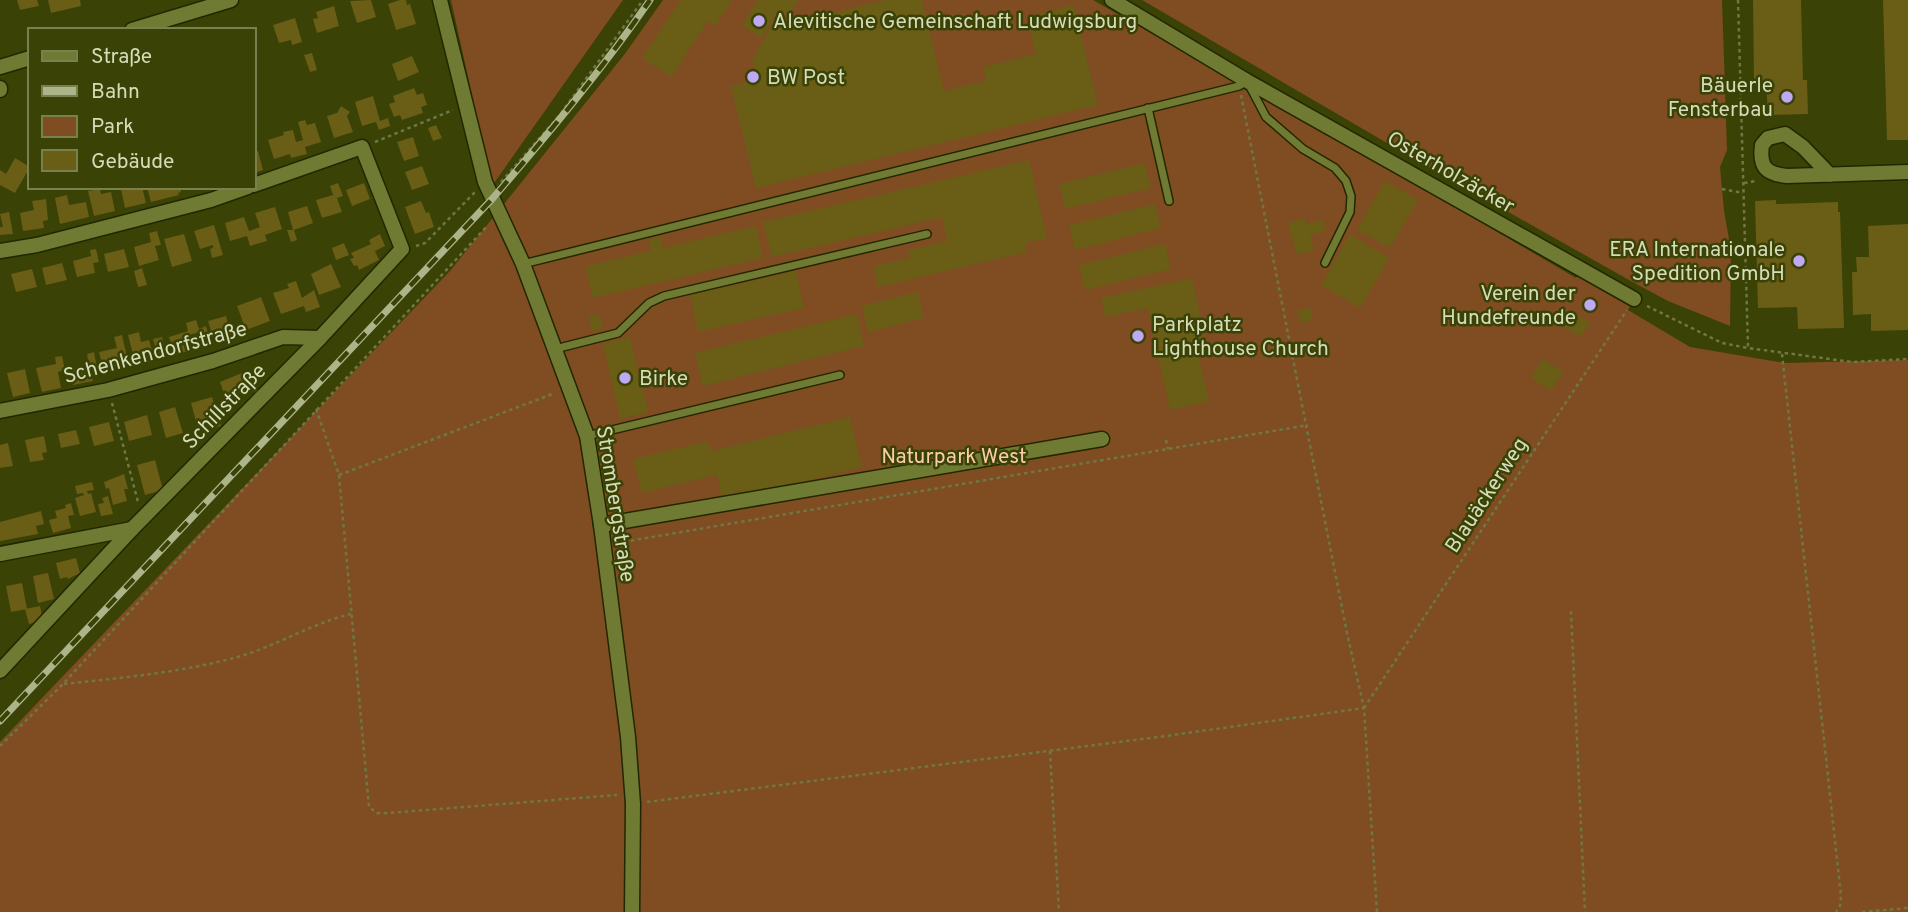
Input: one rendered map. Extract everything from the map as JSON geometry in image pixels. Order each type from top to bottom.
[{"type":"street","points":[[139,28],[231,0]]},
{"type":"street","name":"Strombergstraße","points":[[440,0],[488,188],[523,264],[587,436],[604,546],[633,799],[632,912]]},
{"type":"street","name":"Osterholzäcker","points":[[1112,0],[1243,83],[1634,299]]},
{"type":"street","points":[[0,66],[28,59]]},
{"type":"street","points":[[1830,175],[1803,147],[1785,134],[1775,135],[1762,145],[1762,162],[1776,175],[1830,175],[1908,172]]},
{"type":"street","points":[[256,184],[362,147],[402,249]]},
{"type":"street","points":[[0,251],[37,245],[211,200],[242,189]]},
{"type":"street","name":"Schillstraße","points":[[0,671],[137,524],[320,338],[402,249]]},
{"type":"street","name":"Schenkendorfstraße","points":[[0,411],[108,390],[213,361],[283,337],[320,338]]},
{"type":"street","points":[[601,525],[1102,439]]},
{"type":"street","points":[[0,554],[137,524]]},
{"type":"lane","points":[[523,264],[1243,83],[1266,117],[1303,149],[1335,168],[1346,181],[1351,196],[1350,212],[1325,263]]},
{"type":"lane","points":[[1148,108],[1169,201]]},
{"type":"lane","points":[[554,350],[618,333],[649,303],[664,296],[927,234]]},
{"type":"lane","points":[[587,436],[840,375]]},
{"type":"path","points":[[402,249],[425,243],[488,188],[558,116],[643,0]]},
{"type":"path","points":[[1738,0],[1748,348]]},
{"type":"path","points":[[1243,83],[1347,633],[1364,708],[1377,912]]},
{"type":"path","points":[[362,147],[465,106]]},
{"type":"path","points":[[1722,189],[1744,193]]},
{"type":"path","points":[[0,746],[62,684],[499,212]]},
{"type":"path","points":[[1634,299],[1674,322],[1722,343],[1782,354],[1852,362],[1908,359]]},
{"type":"path","name":"Blauäckerweg","points":[[1364,708],[1634,299]]},
{"type":"path","points":[[1782,354],[1841,896],[1836,912]]},
{"type":"path","points":[[339,475],[568,388]]},
{"type":"path","points":[[108,390],[137,524]]},
{"type":"path","points":[[316,409],[339,475],[369,807],[377,813],[633,799],[1050,750],[1364,708]]},
{"type":"path","points":[[604,546],[1308,425]]},
{"type":"path","points":[[1166,440],[1168,449]]},
{"type":"path","points":[[1571,611],[1586,912]]},
{"type":"path","points":[[62,684],[162,672],[232,659],[315,625],[351,614]]},
{"type":"path","points":[[1050,750],[1059,912]]},
{"type":"path","points":[[1863,912],[1908,908]]},
{"type":"green space","points":[[451,0],[623,0],[492,186]]},
{"type":"green space","name":"Naturpark West","points":[[663,0],[1093,0],[1576,278],[1582,270],[1634,299],[1628,310],[1690,347],[1785,363],[1908,360],[1908,912],[0,912],[0,742],[450,271],[624,55]]},
{"type":"green space","points":[[1142,0],[1722,0],[1727,150],[1720,167],[1731,250],[1730,326],[1668,301],[1629,280]]},
{"type":"building","points":[[17,0],[37,0],[39,6],[20,10]]},
{"type":"building","points":[[48,0],[80,0],[81,6],[51,13]]},
{"type":"building","points":[[371,0],[376,17],[357,23],[350,1]]},
{"type":"building","points":[[406,0],[407,5],[410,4],[416,24],[396,30],[388,4]]},
{"type":"building","points":[[681,0],[732,0],[715,26],[708,21],[671,77],[642,58]]},
{"type":"building","name":"Alevitische Gemeinschaft Ludwigsburg","points":[[758,0],[799,0],[788,16],[780,10],[761,38],[742,25]]},
{"type":"building","points":[[886,0],[922,0],[944,91],[986,81],[983,67],[1036,54],[1027,17],[1074,5],[1098,105],[756,188],[731,86],[756,80],[752,61],[770,28]]},
{"type":"building","points":[[1753,0],[1801,0],[1803,80],[1807,80],[1808,114],[1768,115],[1766,81],[1754,81]]},
{"type":"building","points":[[1883,0],[1908,0],[1908,140],[1887,140]]},
{"type":"building","points":[[334,6],[339,26],[317,33],[313,19],[318,18],[316,12]]},
{"type":"building","points":[[295,18],[302,42],[292,45],[291,40],[279,43],[273,25]]},
{"type":"building","points":[[312,53],[317,70],[310,72],[304,55]]},
{"type":"building","points":[[412,56],[419,72],[398,81],[392,64]]},
{"type":"building","points":[[414,88],[417,95],[423,93],[427,105],[421,107],[423,113],[402,120],[400,115],[394,117],[389,104],[395,102],[393,96]]},
{"type":"building","points":[[373,96],[380,121],[388,118],[390,126],[379,130],[376,122],[362,126],[355,102]]},
{"type":"building","points":[[341,106],[350,112],[347,116],[353,132],[334,138],[327,116],[337,113]]},
{"type":"building","points":[[305,120],[307,125],[315,123],[321,142],[305,147],[307,154],[291,158],[290,154],[274,159],[268,140],[293,130],[296,142],[303,140],[298,122]]},
{"type":"building","points":[[436,125],[442,138],[433,141],[428,128]]},
{"type":"building","points":[[413,137],[419,156],[404,161],[397,142]]},
{"type":"building","points":[[256,152],[263,170],[256,172]]},
{"type":"building","points":[[15,158],[28,166],[15,193],[0,185],[0,170],[6,174]]},
{"type":"building","points":[[1029,160],[1047,238],[1025,243],[1027,252],[878,287],[873,266],[910,258],[908,250],[947,241],[942,217],[772,257],[763,222]]},
{"type":"building","points":[[1145,163],[1151,188],[1065,209],[1059,184]]},
{"type":"building","points":[[422,166],[429,184],[412,190],[405,172]]},
{"type":"building","points":[[1385,181],[1418,200],[1390,248],[1357,230]]},
{"type":"building","points":[[338,183],[343,196],[337,198],[342,212],[322,218],[316,200],[333,195],[330,186]]},
{"type":"building","points":[[364,183],[370,199],[352,206],[346,190]]},
{"type":"building","points":[[100,189],[101,194],[111,192],[115,211],[94,216],[88,191]]},
{"type":"building","points":[[121,189],[142,189],[146,203],[125,208]]},
{"type":"building","points":[[148,189],[180,189],[179,195],[151,202]]},
{"type":"building","points":[[67,195],[69,205],[86,202],[89,217],[60,224],[55,198]]},
{"type":"building","points":[[46,199],[48,220],[43,221],[44,228],[23,231],[20,213],[34,210],[32,201]]},
{"type":"building","name":"ERA Internationale Spedition GmbH","points":[[1776,200],[1776,204],[1838,202],[1844,328],[1798,329],[1797,307],[1758,308],[1755,201]]},
{"type":"building","points":[[421,201],[426,213],[429,212],[434,227],[415,234],[405,207]]},
{"type":"building","points":[[1155,204],[1161,228],[1075,250],[1069,225]]},
{"type":"building","points":[[307,206],[313,223],[294,230],[297,240],[291,242],[287,230],[293,230],[288,212]]},
{"type":"building","points":[[275,207],[282,229],[265,235],[267,241],[250,246],[247,236],[230,241],[225,223],[244,217],[249,231],[260,227],[255,213]]},
{"type":"building","points":[[9,212],[13,234],[0,235],[0,227],[3,227],[0,214]]},
{"type":"building","points":[[1305,218],[1307,224],[1323,220],[1326,231],[1310,235],[1314,250],[1297,255],[1288,223]]},
{"type":"building","points":[[1908,224],[1908,330],[1871,331],[1871,314],[1853,315],[1852,272],[1857,272],[1856,257],[1869,257],[1868,226]]},
{"type":"building","points":[[214,225],[223,255],[212,258],[210,249],[213,245],[200,249],[194,231]]},
{"type":"building","points":[[756,226],[763,258],[593,298],[585,266],[651,251],[649,239],[661,237],[663,248]]},
{"type":"building","points":[[157,231],[161,245],[155,246],[159,260],[139,266],[134,247],[151,242],[149,233]]},
{"type":"building","points":[[184,234],[192,261],[172,267],[164,239]]},
{"type":"building","points":[[380,234],[385,246],[375,251],[379,260],[359,270],[350,259],[354,258],[351,253],[371,244],[369,240]]},
{"type":"building","points":[[1350,234],[1389,258],[1360,308],[1321,285]]},
{"type":"building","points":[[344,243],[349,255],[336,260],[332,248]]},
{"type":"building","points":[[1165,244],[1171,269],[1085,290],[1079,265]]},
{"type":"building","points":[[96,249],[99,262],[93,263],[95,273],[77,277],[73,261],[91,256],[90,250]]},
{"type":"building","points":[[124,249],[129,267],[108,272],[104,254]]},
{"type":"building","points":[[62,263],[67,280],[46,285],[42,268]]},
{"type":"building","points":[[331,264],[341,287],[319,295],[311,274]]},
{"type":"building","points":[[142,268],[147,285],[138,287],[134,271]]},
{"type":"building","points":[[32,269],[37,287],[16,292],[11,274]]},
{"type":"building","points":[[796,271],[804,308],[698,332],[690,295]]},
{"type":"building","points":[[1192,278],[1206,343],[1196,345],[1209,401],[1170,410],[1148,308],[1105,317],[1101,298]]},
{"type":"building","points":[[296,281],[302,298],[314,290],[320,307],[306,312],[304,306],[281,314],[273,293],[289,288],[287,284]]},
{"type":"building","points":[[918,292],[924,318],[868,332],[862,306]]},
{"type":"building","points":[[261,297],[270,321],[246,330],[237,306]]},
{"type":"building","points":[[1310,308],[1313,320],[1301,323],[1297,311]]},
{"type":"building","points":[[1573,312],[1590,323],[1580,337],[1563,326]]},
{"type":"building","points":[[599,314],[603,328],[592,331],[588,317]]},
{"type":"building","points":[[857,314],[864,346],[703,386],[695,353]]},
{"type":"building","points":[[226,316],[229,328],[233,327],[235,335],[214,342],[208,321]]},
{"type":"building","points":[[196,320],[199,329],[206,326],[211,343],[204,346],[200,332],[189,335],[194,349],[175,355],[169,337],[188,331],[186,323]]},
{"type":"building","points":[[139,332],[141,342],[149,340],[155,361],[136,366],[128,335]]},
{"type":"building","points":[[122,335],[127,357],[119,359],[122,368],[104,372],[99,352],[117,348],[114,337]]},
{"type":"building","points":[[162,337],[167,357],[159,360],[153,339]]},
{"type":"building","name":"Birke","points":[[630,337],[648,412],[620,419],[603,344]]},
{"type":"building","points":[[94,352],[98,373],[91,375],[93,381],[73,385],[70,370],[89,366],[87,354]]},
{"type":"building","points":[[62,356],[65,370],[58,372],[61,388],[42,392],[36,368],[56,364],[55,357]]},
{"type":"building","points":[[1543,359],[1564,372],[1551,391],[1531,378]]},
{"type":"building","points":[[25,369],[30,393],[13,397],[7,373]]},
{"type":"building","points":[[242,373],[245,380],[254,377],[258,389],[249,392],[248,389],[225,397],[220,382]]},
{"type":"building","points":[[212,397],[221,426],[199,432],[191,403]]},
{"type":"building","points":[[175,407],[183,433],[166,438],[159,412]]},
{"type":"building","points":[[147,415],[152,435],[129,441],[124,422]]},
{"type":"building","points":[[850,417],[862,467],[723,502],[717,475],[642,493],[633,459],[708,441],[711,451]]},
{"type":"building","points":[[109,422],[114,441],[94,446],[89,427]]},
{"type":"building","points":[[76,430],[80,444],[61,448],[58,434]]},
{"type":"building","points":[[44,436],[47,452],[42,453],[44,460],[30,462],[25,440]]},
{"type":"building","points":[[8,443],[13,466],[0,468],[0,445]]},
{"type":"building","points":[[155,460],[163,490],[145,495],[137,465]]},
{"type":"building","points":[[124,474],[128,489],[124,489],[127,501],[113,505],[109,488],[106,489],[104,482]]},
{"type":"building","points":[[92,482],[94,490],[87,491],[88,494],[91,493],[96,512],[80,516],[75,498],[84,495],[77,494],[75,486]]},
{"type":"building","points":[[108,496],[113,514],[101,516],[98,504],[104,503],[102,498]]},
{"type":"building","points":[[71,503],[74,515],[68,516],[71,528],[53,533],[49,520],[57,518],[55,511],[66,508],[65,505]]},
{"type":"building","points":[[41,511],[44,524],[36,526],[38,534],[0,541],[0,522]]},
{"type":"building","points":[[76,558],[80,573],[68,579],[60,579],[56,563]]},
{"type":"building","points":[[48,573],[54,599],[38,603],[33,576]]},
{"type":"building","points":[[22,583],[27,609],[11,612],[6,586]]},
{"type":"building","points":[[40,606],[43,621],[29,624],[25,609]]},
{"type":"railway","points":[[0,721],[493,198],[594,77],[650,0]]},
{"type":"place","name":"Alevitische Gemeinschaft Ludwigsburg","points":[[759,21]]},
{"type":"place","name":"BW Post","points":[[753,77]]},
{"type":"place","name":"Bäuerle Fensterbau","points":[[1787,97]]},
{"type":"place","name":"ERA Internationale Spedition GmbH","points":[[1799,261]]},
{"type":"place","name":"Verein der Hundefreunde","points":[[1590,305]]},
{"type":"place","name":"Parkplatz Lighthouse Church","points":[[1138,336]]},
{"type":"place","name":"Birke","points":[[625,378]]}]
